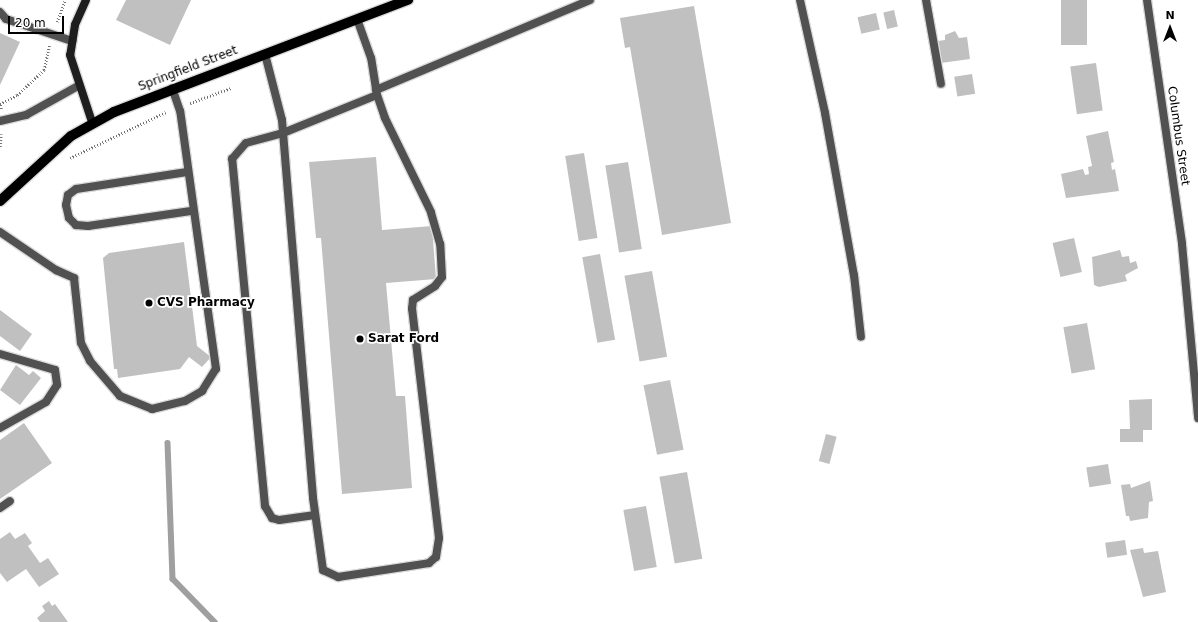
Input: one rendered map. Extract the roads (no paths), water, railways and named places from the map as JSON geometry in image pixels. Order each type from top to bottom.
[{"type":"main road","points":[[86,0],[75,24],[70,55],[78,86],[92,122]]},
{"type":"main road","name":"Springfield Street","points":[[0,201],[46,157],[92,122],[172,88],[408,0]]},
{"type":"street","points":[[315,515],[279,520],[272,518],[265,506],[232,166],[239,147],[283,133],[590,0]]},
{"type":"street","points":[[800,0],[827,121],[854,275],[861,337]]},
{"type":"street","points":[[926,0],[941,84]]},
{"type":"street","name":"Columbus Street","points":[[1147,0],[1182,244],[1198,418]]},
{"type":"street","points":[[0,12],[6,19],[72,41]]},
{"type":"street","points":[[265,54],[283,133],[320,561],[323,570],[329,575],[338,577],[429,563],[436,557],[439,538],[412,309],[413,300],[435,286],[442,277],[440,244],[431,212],[376,92],[371,58],[357,19]]},
{"type":"street","points":[[0,121],[26,115],[78,86]]},
{"type":"street","points":[[0,232],[56,270],[74,278],[81,343],[90,361],[120,396],[152,409],[185,402],[202,391],[216,369],[192,213],[180,111],[172,88]]},
{"type":"street","points":[[187,172],[76,189],[68,195],[66,205],[69,218],[76,225],[88,226],[192,213]]},
{"type":"street","points":[[0,354],[55,370],[57,385],[46,402],[1,427]]},
{"type":"street","points":[[0,508],[10,501]]},
{"type":"waterway","points":[[168,443],[173,579],[215,622]]},
{"type":"place","name":"CVS Pharmacy","points":[[149,303]]},
{"type":"place","name":"Sarat Ford","points":[[360,339]]}]
